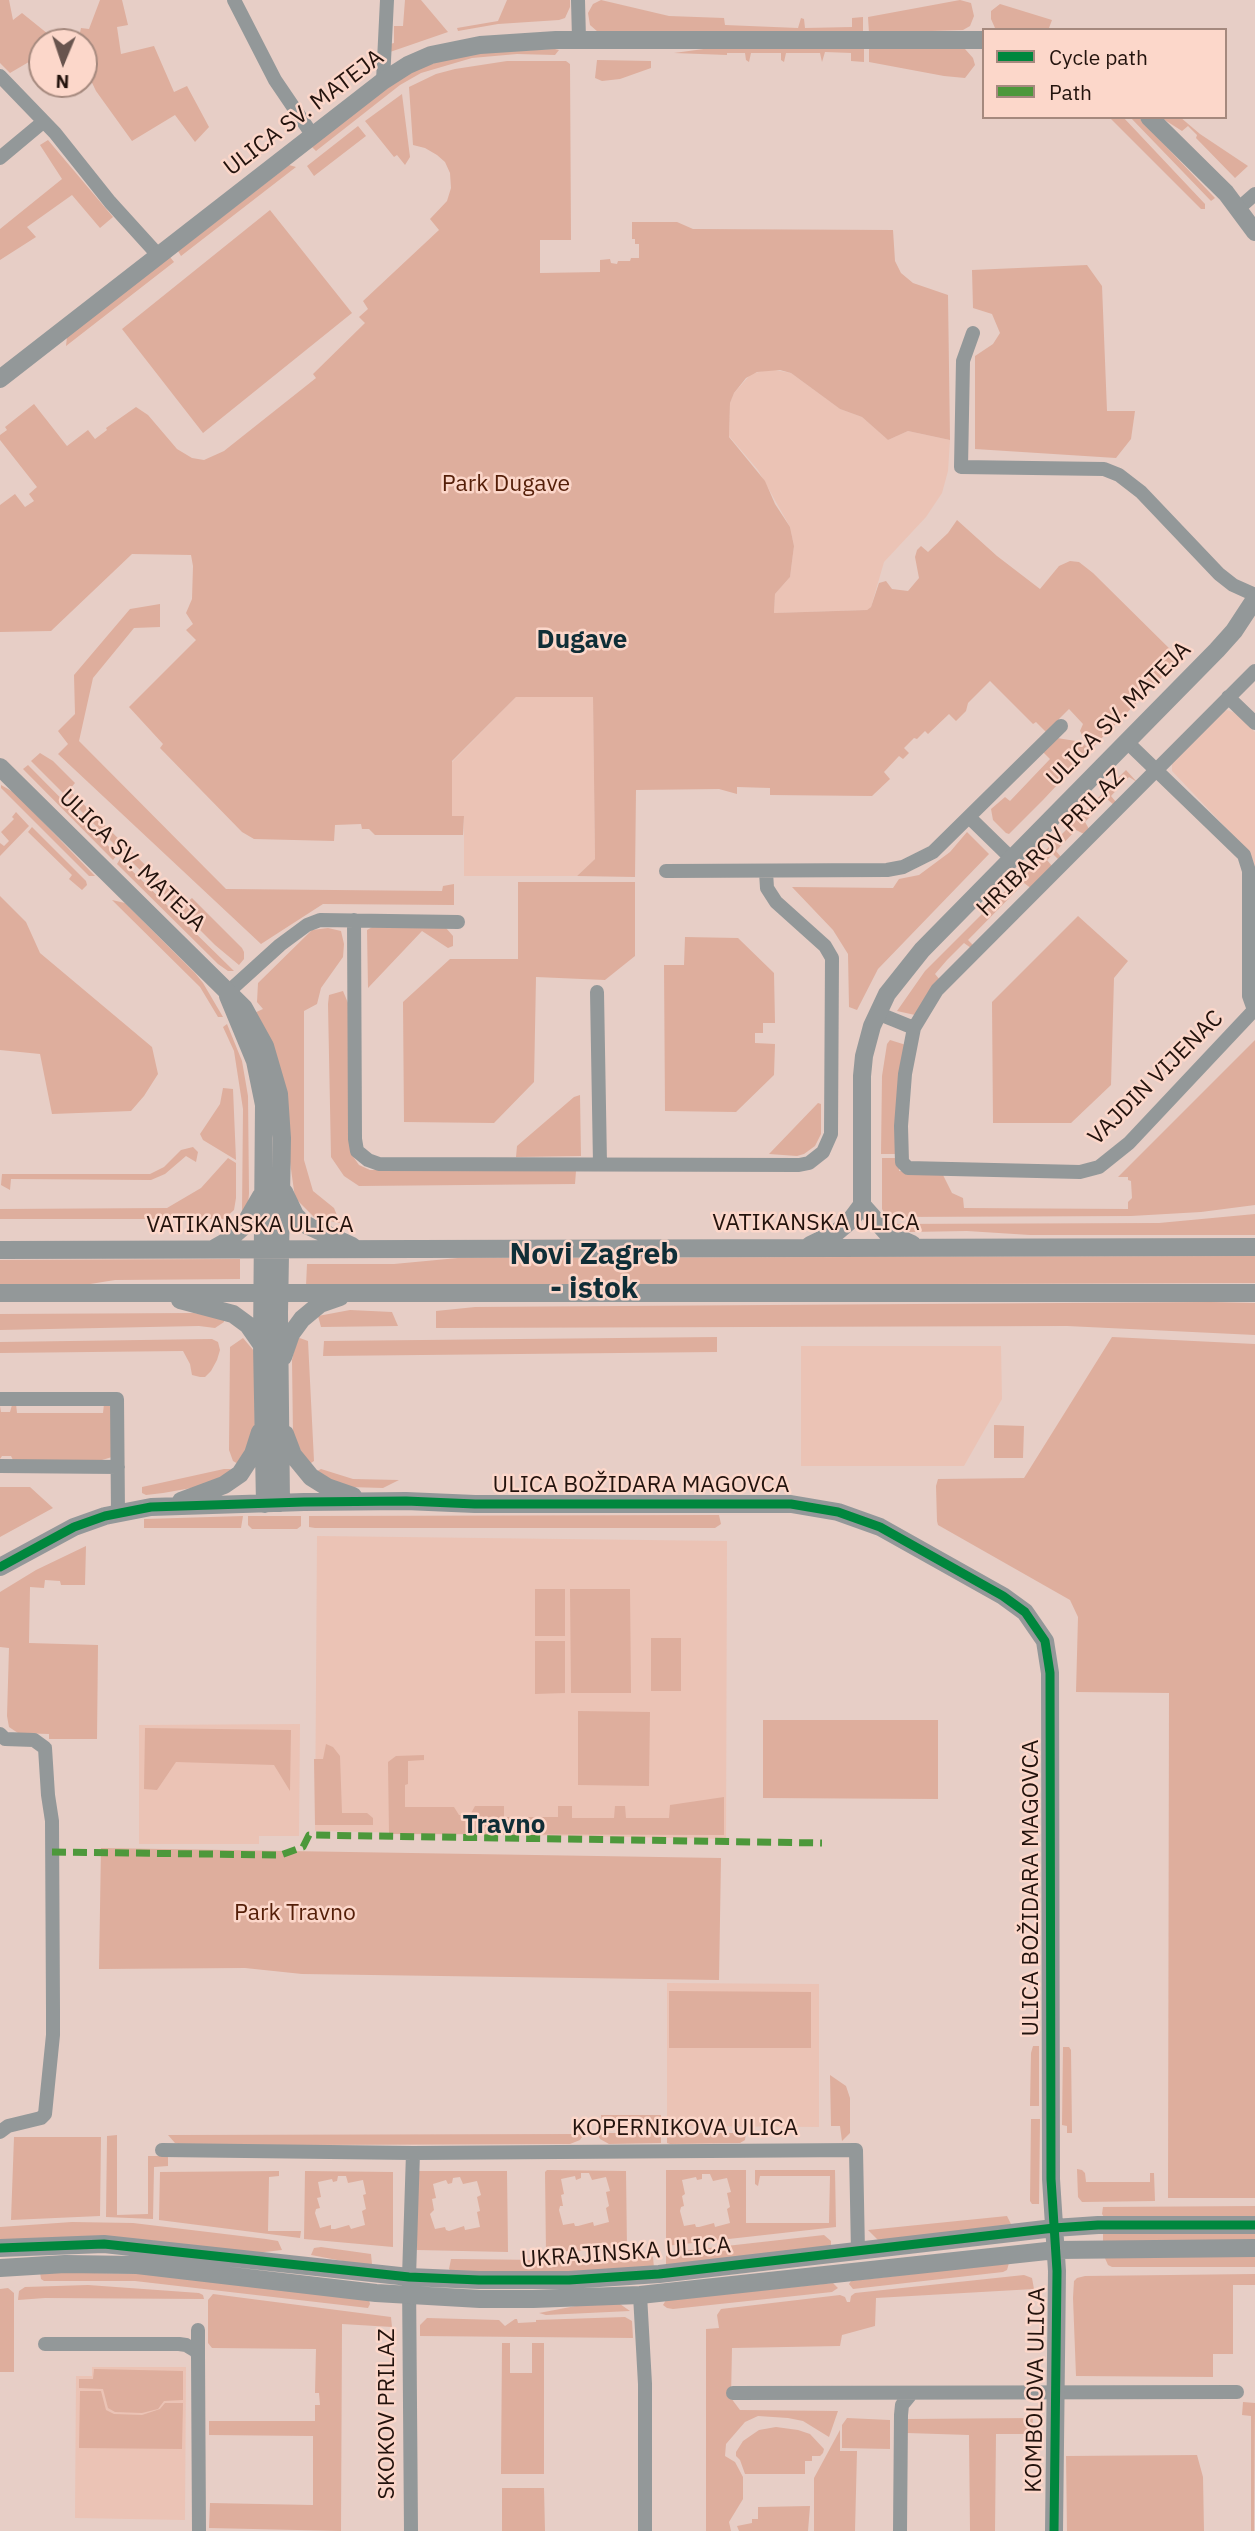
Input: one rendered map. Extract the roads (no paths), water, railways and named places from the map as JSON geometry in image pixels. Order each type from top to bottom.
[{"type":"street","points":[[234,0],[275,80],[313,136]]},
{"type":"street","points":[[383,81],[387,0]]},
{"type":"street","points":[[578,0],[579,39]]},
{"type":"street","name":"ULICA SV. MATEJA","points":[[0,379],[383,81],[408,65],[432,55],[503,42],[579,39],[982,40]]},
{"type":"street","points":[[0,76],[55,133],[110,202],[159,256]]},
{"type":"street","points":[[1151,119],[1200,165],[1239,208],[1255,232]]},
{"type":"street","points":[[0,158],[43,122]]},
{"type":"street","points":[[1239,208],[1255,194]]},
{"type":"street","points":[[973,334],[963,361],[961,467],[1104,469],[1119,475],[1132,482],[1219,574],[1255,597]]},
{"type":"street","name":"ULICA SV. MATEJA","points":[[862,1205],[864,1056],[877,1013],[901,973],[1226,641],[1255,597]]},
{"type":"street","name":"HRIBAROV PRILAZ","points":[[914,1028],[937,990],[1255,671]]},
{"type":"street","points":[[1228,697],[1255,723]]},
{"type":"street","name":"ULICA SV. MATEJA","points":[[666,871],[887,870],[903,867],[933,852],[1060,726]]},
{"type":"street","name":"VAJDIN VIJENAC","points":[[914,1028],[905,1074],[901,1126],[902,1162],[908,1168],[1080,1172],[1099,1167],[1129,1143],[1255,1010],[1249,996],[1248,864],[1244,855],[1127,742]]},
{"type":"street","name":"ULICA SV. MATEJA","points":[[0,767],[172,934],[227,993],[255,1061],[262,1089],[273,1188],[271,1293]]},
{"type":"street","points":[[970,818],[1011,858]]},
{"type":"street","points":[[354,920],[355,1139],[357,1151],[368,1160],[379,1164],[799,1165],[809,1163],[823,1152],[832,1125],[832,958],[825,946],[776,902],[767,888],[766,872]]},
{"type":"street","points":[[227,993],[281,945],[307,925],[320,920],[458,922]]},
{"type":"street","points":[[597,992],[600,1164]]},
{"type":"street","points":[[877,1013],[914,1028]]},
{"type":"street","points":[[211,1250],[243,1227],[273,1188],[304,1224],[360,1249]]},
{"type":"street","points":[[804,1248],[837,1232],[862,1205],[887,1233],[918,1247]]},
{"type":"street","name":"VATIKANSKA ULICA","points":[[0,1250],[1255,1247]]},
{"type":"street","points":[[0,1293],[1255,1293]]},
{"type":"street","points":[[150,1293],[233,1314],[247,1325],[262,1345]]},
{"type":"street","points":[[271,1293],[262,1345],[273,1421],[293,1455],[311,1477],[327,1487],[373,1501]]},
{"type":"street","points":[[271,1293],[279,1370]]},
{"type":"street","points":[[273,1504],[273,1421],[279,1370],[288,1341],[302,1319],[320,1304],[355,1293]]},
{"type":"street","points":[[0,1399],[117,1399],[118,1513]]},
{"type":"street","points":[[170,1506],[224,1485],[240,1474],[273,1421]]},
{"type":"street","points":[[0,1466],[118,1467]]},
{"type":"street","name":"ULICA BOŽIDARA MAGOVCA","points":[[0,1567],[62,1532],[118,1513],[170,1506],[373,1501],[475,1504],[761,1503],[824,1509],[861,1519],[893,1533],[993,1590],[1025,1612],[1039,1629],[1045,1641],[1050,1673],[1051,2179],[1056,2250]]},
{"type":"street","points":[[0,1734],[5,1739],[34,1740],[46,1748],[52,1821],[53,2010],[45,2114],[41,2118],[8,2126],[0,2132]]},
{"type":"street","name":"KOPERNIKOVA ULICA","points":[[162,2150],[413,2153],[856,2150],[858,2252]]},
{"type":"street","points":[[408,2277],[413,2153]]},
{"type":"street","name":"UKRAJINSKA ULICA","points":[[0,2248],[65,2244],[138,2246],[408,2277],[569,2280],[660,2274],[1054,2228],[1098,2225],[1255,2225]]},
{"type":"street","name":"UKRAJINSKA ULICA","points":[[0,2268],[65,2264],[136,2265],[409,2296],[507,2299],[640,2295],[1056,2250],[1255,2248]]},
{"type":"street","name":"KOMBOLOVA ULICA","points":[[1054,2531],[1056,2250]]},
{"type":"street","name":"SKOKOV PRILAZ","points":[[408,2277],[411,2531]]},
{"type":"street","points":[[640,2295],[645,2384],[645,2531]]},
{"type":"street","points":[[198,2330],[198,2531]]},
{"type":"street","points":[[46,2344],[179,2344],[192,2348],[198,2355]]},
{"type":"street","points":[[733,2393],[1055,2392]]},
{"type":"street","name":"KOMBOLOVA ULICA","points":[[1055,2392],[1237,2392]]},
{"type":"street","points":[[900,2531],[901,2414],[902,2405],[911,2394]]},
{"type":"district","name":"Dugave","points":[[582,640]]},
{"type":"district","name":"Novi Zagreb - istok","points":[[594,1272]]},
{"type":"district","name":"Travno","points":[[504,1825]]},
{"type":"park label","name":"Park Dugave","points":[[506,484]]},
{"type":"park label","name":"Park Travno","points":[[295,1913]]}]
